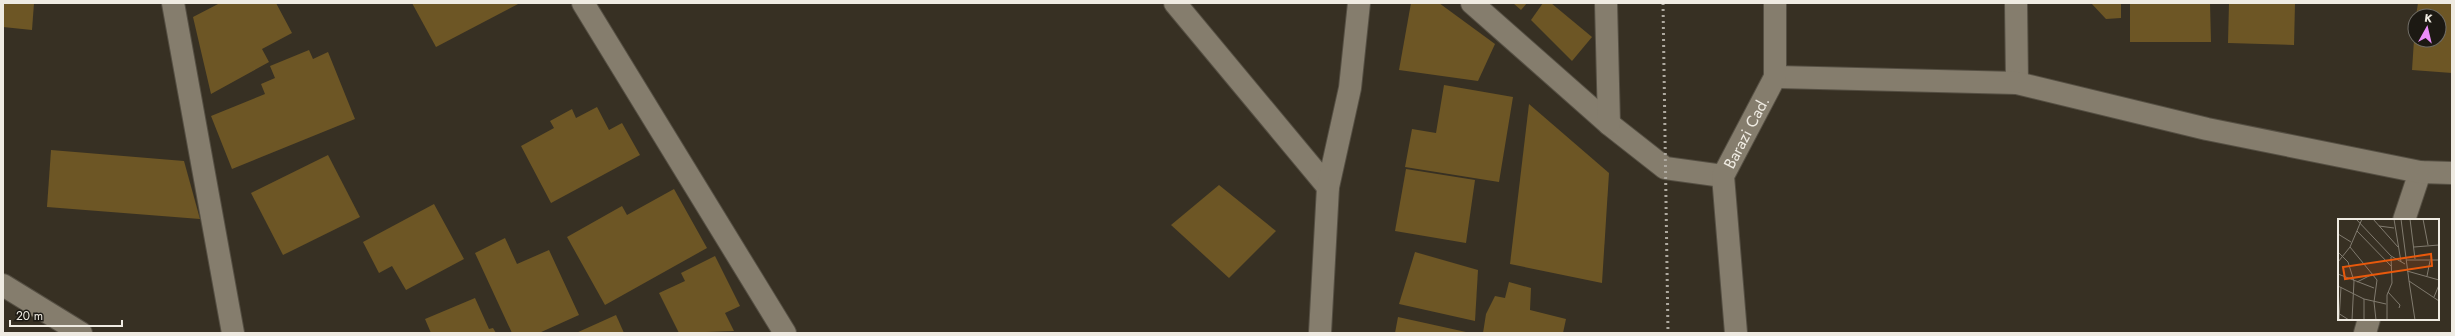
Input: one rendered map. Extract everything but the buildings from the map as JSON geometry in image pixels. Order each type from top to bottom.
[{"type":"street","points":[[173,3],[233,333]]},
{"type":"street","points":[[584,3],[785,333]]},
{"type":"street","points":[[1175,3],[1328,187]]},
{"type":"street","points":[[1320,333],[1328,187],[1350,88],[1358,3]]},
{"type":"street","points":[[1472,3],[1609,124],[1666,168],[1722,176]]},
{"type":"street","points":[[1606,3],[1609,124]]},
{"type":"street","name":"Barazi Cad.","points":[[1736,333],[1722,176],[1775,77],[1774,3]]},
{"type":"street","points":[[2016,3],[2017,82]]},
{"type":"street","points":[[1775,77],[2017,82],[2207,129],[2420,172],[2452,173]]},
{"type":"street","points":[[2404,219],[2420,172]]},
{"type":"street","points":[[3,285],[81,333]]},
{"type":"street","points":[[2365,333],[2370,320]]},
{"type":"railway","points":[[1663,3],[1668,333]]}]
